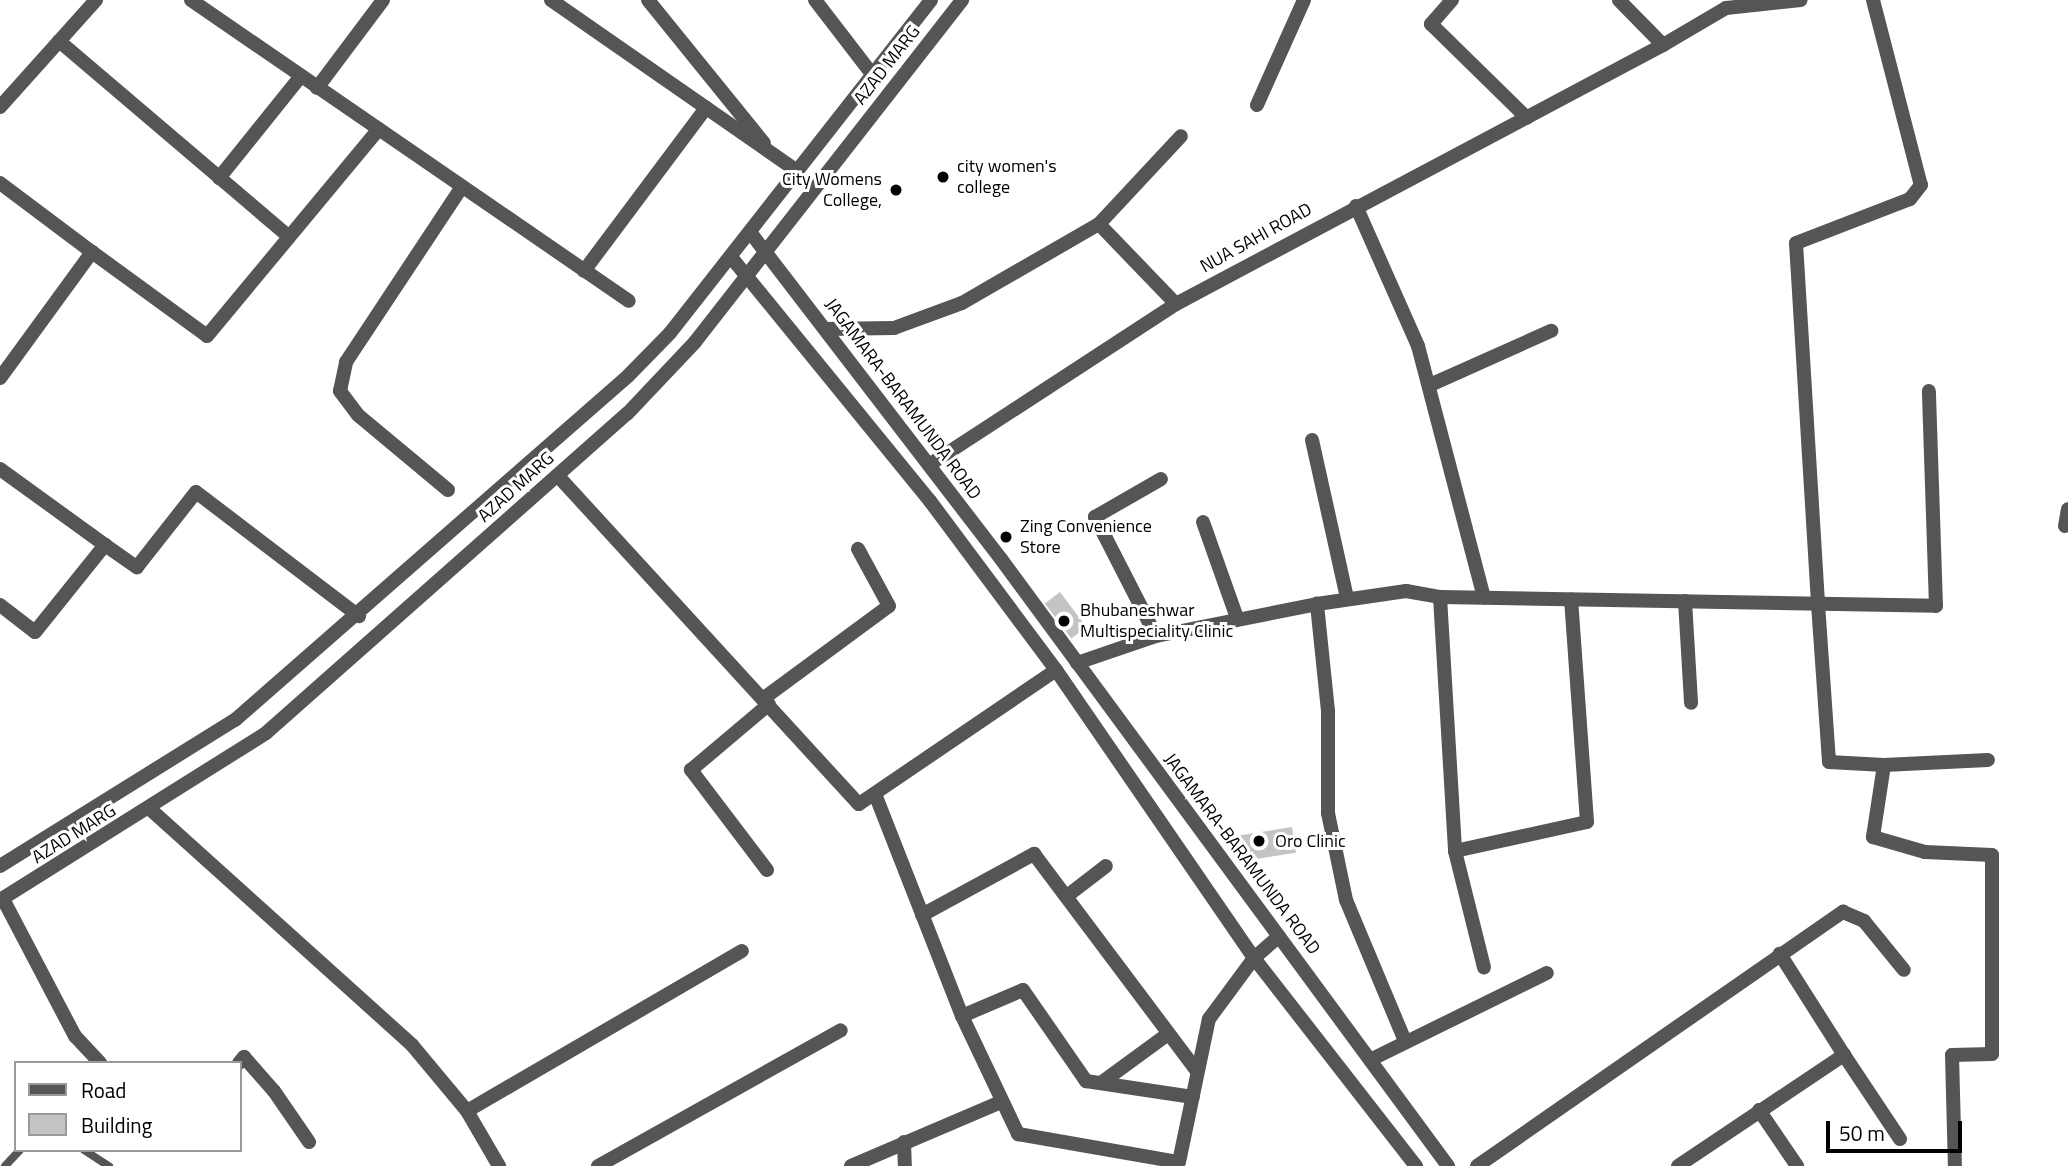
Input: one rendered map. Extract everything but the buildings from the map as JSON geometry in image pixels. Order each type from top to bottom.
[{"type":"street","points":[[0,107],[96,0]]},
{"type":"street","points":[[191,0],[629,301]]},
{"type":"street","points":[[317,88],[383,0]]},
{"type":"street","points":[[551,0],[796,170]]},
{"type":"street","points":[[648,0],[774,156]]},
{"type":"street","points":[[814,0],[872,74]]},
{"type":"street","name":"AZAD MARG","points":[[0,866],[236,720],[359,616],[628,376],[731,257],[796,170],[931,0]]},
{"type":"street","name":"AZAD MARG","points":[[2,900],[150,809],[295,709],[636,405],[748,276],[962,0]]},
{"type":"street","points":[[1256,105],[1304,0]]},
{"type":"street","points":[[1452,0],[1431,24],[1527,118]]},
{"type":"street","points":[[1619,0],[1663,45]]},
{"type":"street","name":"NUA SAHI ROAD","points":[[929,466],[1176,304],[1663,45],[1726,8],[1801,0]]},
{"type":"street","points":[[1873,0],[1921,186],[1910,200],[1796,243],[1829,762],[1884,765],[1987,760]]},
{"type":"street","points":[[59,41],[289,237]]},
{"type":"street","points":[[219,178],[301,76]]},
{"type":"street","points":[[584,271],[706,108]]},
{"type":"street","points":[[0,183],[207,336],[379,130]]},
{"type":"street","points":[[825,329],[894,328],[962,303],[1099,224],[1181,136]]},
{"type":"street","points":[[448,490],[358,415],[340,391],[346,362],[462,187]]},
{"type":"street","points":[[1356,206],[1419,346],[1484,598]]},
{"type":"street","points":[[1099,224],[1176,304]]},
{"type":"street","name":"JAGAMARA-BARAMUNDA ROAD","points":[[750,232],[1077,663],[1448,1166]]},
{"type":"street","points":[[0,378],[92,252]]},
{"type":"street","points":[[731,257],[930,500],[1056,670],[1254,958],[1416,1166]]},
{"type":"street","points":[[1430,385],[1551,331]]},
{"type":"street","points":[[1077,663],[1156,636],[1237,618],[1347,598],[1406,591],[1440,597],[1936,606],[1929,391]]},
{"type":"street","points":[[1312,440],[1347,598]]},
{"type":"street","points":[[0,468],[137,567],[196,492],[359,616]]},
{"type":"street","points":[[558,476],[859,804],[1056,670]]},
{"type":"street","points":[[1156,636],[1095,517],[1161,479]]},
{"type":"street","points":[[2065,527],[2068,509]]},
{"type":"street","points":[[1203,522],[1237,618]]},
{"type":"street","points":[[0,605],[35,632],[105,545]]},
{"type":"street","points":[[767,870],[691,770],[767,701],[889,606],[858,549]]},
{"type":"street","points":[[1440,597],[1455,851],[1484,967]]},
{"type":"street","points":[[1455,851],[1587,822],[1571,600]]},
{"type":"street","points":[[1685,601],[1691,703]]},
{"type":"street","points":[[1317,604],[1328,711],[1328,813],[1346,901],[1405,1041]]},
{"type":"street","points":[[1884,765],[1874,837],[1925,852],[1992,855],[1992,1054],[1952,1055],[1955,1166]]},
{"type":"street","points":[[875,794],[962,1016],[1000,1102],[1018,1134],[1178,1164],[1209,1019],[1254,958],[1279,936]]},
{"type":"street","points":[[150,809],[412,1045],[467,1111],[499,1166]]},
{"type":"street","points":[[922,915],[1034,854],[1197,1071]]},
{"type":"street","points":[[1067,896],[1106,866]]},
{"type":"street","points":[[2,900],[75,1036],[98,1061]]},
{"type":"street","points":[[1477,1166],[1843,912],[1864,921],[1904,970]]},
{"type":"street","points":[[467,1111],[742,950]]},
{"type":"street","points":[[1780,954],[1900,1139]]},
{"type":"street","points":[[1370,1060],[1547,973]]},
{"type":"street","points":[[962,1016],[1023,990],[1086,1081],[1193,1097]]},
{"type":"street","points":[[598,1166],[841,1030]]},
{"type":"street","points":[[1101,1083],[1167,1034]]},
{"type":"street","points":[[1678,1166],[1844,1055]]},
{"type":"street","points":[[241,1061],[244,1057],[267,1082],[309,1142]]},
{"type":"street","points":[[851,1166],[1000,1102]]},
{"type":"street","points":[[1759,1110],[1797,1166]]},
{"type":"street","points":[[904,1142],[905,1166]]},
{"type":"lane","points":[[5,1166],[18,1152]]},
{"type":"lane","points":[[87,1152],[109,1166]]},
{"type":"place","name":"city women's college","points":[[943,177]]},
{"type":"place","name":"City Womens College,","points":[[896,190]]},
{"type":"place","name":"Zing Convenience Store","points":[[1006,537]]},
{"type":"place","name":"Bhubaneshwar Multispeciality Clinic","points":[[1064,621]]},
{"type":"place","name":"Oro Clinic","points":[[1259,841]]}]
